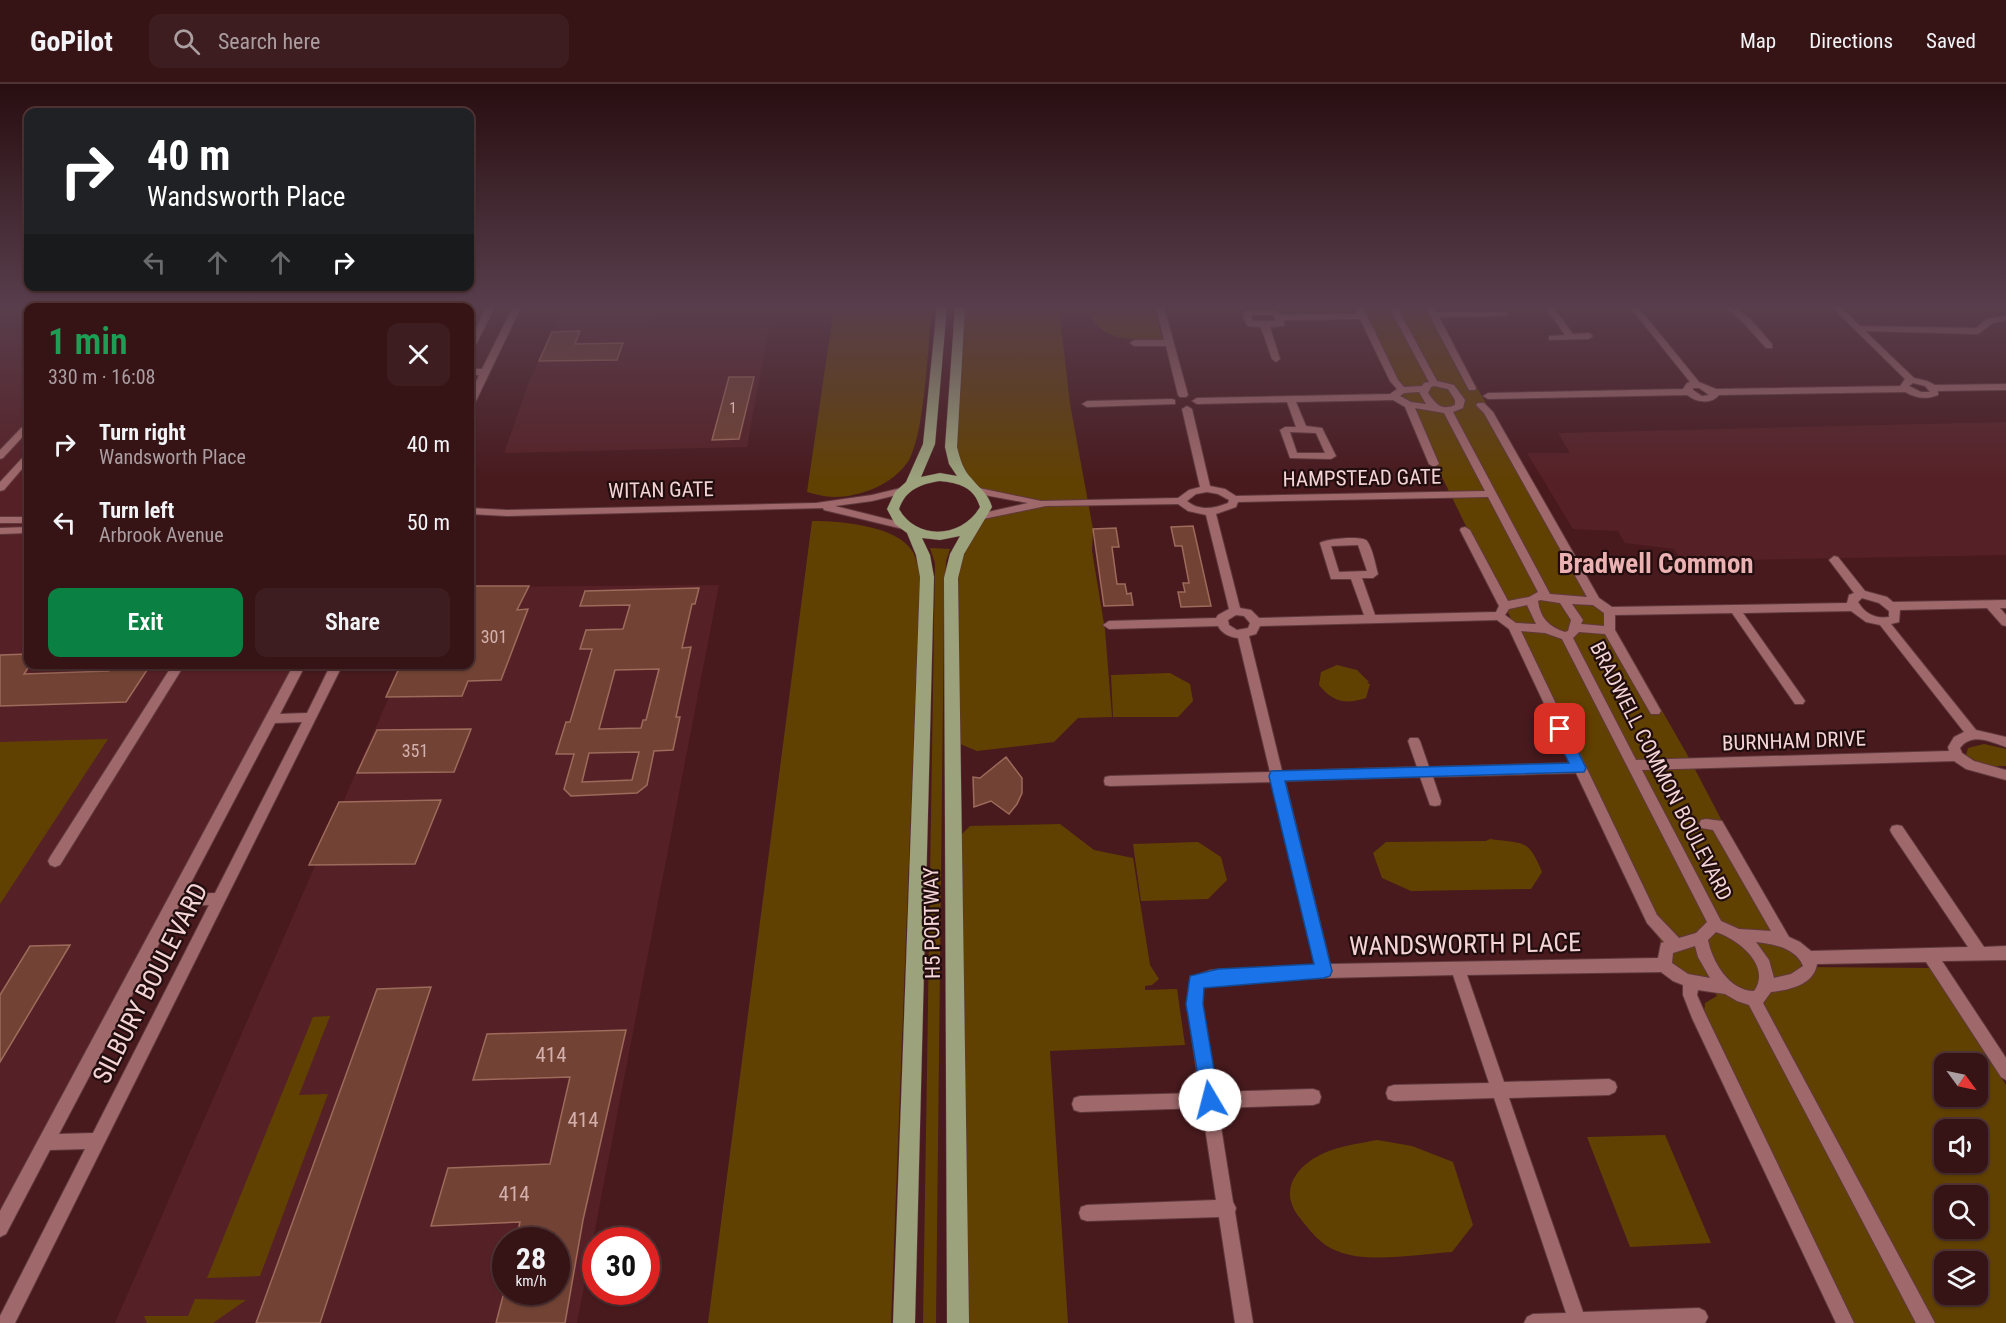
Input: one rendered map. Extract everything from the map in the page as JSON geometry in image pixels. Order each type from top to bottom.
[{"type":"main road","points":[[912,483],[929,444],[937,365]]},
{"type":"main road","points":[[956,365],[951,447],[955,465],[968,483],[980,491],[986,507],[978,521],[944,536],[908,529],[893,509],[901,491],[912,483],[940,477],[968,483]]},
{"type":"main road","name":"H5 PORTWAY","points":[[958,1323],[951,578],[957,554],[978,521]]},
{"type":"main road","name":"H5 PORTWAY","points":[[904,1323],[927,577],[923,555],[908,529]]},
{"type":"street","points":[[474,395],[489,365]]},
{"type":"street","points":[[1174,365],[1183,395]]},
{"type":"street","points":[[1387,365],[1399,394],[1409,405],[1434,464]]},
{"type":"street","points":[[1424,365],[1434,383]]},
{"type":"street","points":[[1460,365],[1472,388]]},
{"type":"street","points":[[1681,365],[1696,384],[1714,392],[1909,385],[1933,388],[2006,387]]},
{"type":"street","points":[[1891,365],[1909,385]]},
{"type":"street","points":[[474,372],[485,372]]},
{"type":"street","points":[[1172,402],[1173,398],[1183,395],[1190,396],[1197,401],[1399,394],[1434,383],[1472,388],[1488,396],[1688,392],[1697,398],[1708,399],[1714,396],[1714,392]]},
{"type":"street","points":[[1688,392],[1688,386],[1696,384]]},
{"type":"street","points":[[1451,387],[1460,400],[1460,406]]},
{"type":"street","points":[[1424,388],[1425,397],[1433,407]]},
{"type":"street","points":[[1409,405],[1448,411],[1460,406],[1487,403],[1488,396]]},
{"type":"street","points":[[1290,399],[1302,429]]},
{"type":"street","points":[[1087,404],[1172,402],[1179,408],[1186,409],[1194,407],[1197,401]]},
{"type":"street","name":"BRADWELL COMMON BOULEVARD","points":[[1481,405],[1488,412],[1595,601],[1610,611],[1609,630],[1655,711]]},
{"type":"street","points":[[1186,409],[1206,489]]},
{"type":"street","points":[[1448,411],[1545,595]]},
{"type":"street","points":[[1302,429],[1319,430],[1331,456],[1293,456],[1285,430],[1302,429]]},
{"type":"street","points":[[0,456],[24,430]]},
{"type":"street","points":[[0,488],[24,461]]},
{"type":"street","points":[[980,491],[1046,503],[1181,501],[1186,506],[1210,512],[1232,505],[1234,499],[1228,494],[1206,489],[1186,494],[1181,501]]},
{"type":"street","name":"WITAN GATE","points":[[474,511],[507,513],[816,506],[872,498],[901,491]]},
{"type":"street","name":"HAMPSTEAD GATE","points":[[1234,499],[1491,494]]},
{"type":"street","points":[[978,521],[1046,503]]},
{"type":"street","name":"WITAN GATE","points":[[816,506],[908,529]]},
{"type":"street","points":[[1210,512],[1235,611]]},
{"type":"street","name":"WITAN GATE","points":[[474,519],[507,513]]},
{"type":"street","points":[[0,520],[24,519]]},
{"type":"street","points":[[0,531],[24,530]]},
{"type":"street","points":[[1465,530],[1502,611],[1514,627],[1652,920],[1675,944]]},
{"type":"street","points":[[1362,542],[1373,574],[1355,575],[1335,576],[1325,543],[1362,542]]},
{"type":"street","points":[[1834,560],[1861,594]]},
{"type":"street","points":[[1355,575],[1371,618]]},
{"type":"street","points":[[1610,611],[1853,607],[1864,616],[1883,622],[1894,619],[1895,610],[1892,606],[1876,596],[1861,594],[1852,598],[1853,607]]},
{"type":"street","points":[[1222,622],[1225,614],[1235,611],[1247,613],[1256,622],[1502,611],[1545,595],[1564,600],[1595,601]]},
{"type":"street","points":[[1532,600],[1533,614],[1545,629]]},
{"type":"street","name":"BRADWELL COMMON BOULEVARD","points":[[1564,600],[1578,620],[1576,628],[1566,636]]},
{"type":"street","points":[[1990,604],[2006,622]]},
{"type":"street","points":[[1892,606],[2006,604]]},
{"type":"street","points":[[1735,609],[1799,701]]},
{"type":"street","points":[[1109,625],[1222,622]]},
{"type":"street","points":[[1222,622],[1229,631],[1243,635],[1252,631],[1256,622]]},
{"type":"street","points":[[1883,622],[1972,733]]},
{"type":"street","name":"BRADWELL COMMON BOULEVARD","points":[[1514,627],[1545,629],[1566,636],[1716,926]]},
{"type":"street","points":[[1576,628],[1609,630]]},
{"type":"street","points":[[1243,635],[1324,971]]},
{"type":"street","points":[[55,861],[176,669]]},
{"type":"street","name":"SILBURY BOULEVARD","points":[[0,1228],[297,669]]},
{"type":"street","name":"SILBURY BOULEVARD","points":[[6,1323],[334,669]]},
{"type":"street","points":[[271,719],[310,717]]},
{"type":"street","points":[[2006,742],[1972,733],[1959,738],[1954,747],[1956,756],[1970,765],[2006,775]]},
{"type":"street","points":[[1414,741],[1435,801]]},
{"type":"street","name":"BURNHAM DRIVE","points":[[1633,765],[1956,756]]},
{"type":"street","points":[[1110,780],[1579,768]]},
{"type":"street","points":[[1706,824],[1717,825],[1784,941]]},
{"type":"street","points":[[1897,830],[1981,954]]},
{"type":"street","points":[[175,900],[219,899]]},
{"type":"street","points":[[1767,985],[1796,981],[1804,976],[1809,968],[1807,958],[1800,950],[1784,941],[1755,935],[1738,935],[1716,926],[1710,927],[1701,938],[1675,944],[1663,952],[1664,965],[1673,974],[1691,981],[1729,988],[1754,1000],[1926,1323]]},
{"type":"street","points":[[1738,935],[1760,957],[1768,977],[1762,995],[1754,1000]]},
{"type":"street","points":[[1701,938],[1705,957],[1729,988]]},
{"type":"street","points":[[1807,958],[2006,953]]},
{"type":"street","points":[[1930,955],[2006,1072]]},
{"type":"street","name":"WANDSWORTH PLACE","points":[[1210,1100],[1194,1004],[1196,982],[1218,977],[1324,971],[1664,965]]},
{"type":"street","points":[[1458,969],[1577,1322]]},
{"type":"street","points":[[1691,981],[1690,995],[1696,1012],[1845,1323]]},
{"type":"street","points":[[1394,1093],[1609,1086]]},
{"type":"street","points":[[1080,1104],[1313,1097]]},
{"type":"street","points":[[1210,1100],[1244,1323]]},
{"type":"street","points":[[46,1142],[97,1141]]},
{"type":"street","points":[[1087,1213],[1228,1208]]},
{"type":"street","points":[[1533,1323],[1699,1317]]},
{"type":"shaded area","points":[[0,365],[24,365],[24,669],[295,669],[0,1219]]},
{"type":"shaded area","points":[[537,365],[762,365],[747,447],[504,453]]},
{"type":"shaded area","points":[[826,365],[927,365],[919,429],[909,460],[903,468],[876,488],[855,495],[834,497],[807,492]]},
{"type":"shaded area","points":[[958,365],[1066,365],[1070,404],[1093,529],[1092,551],[1105,630],[1112,717],[1078,718],[1054,742],[977,751],[953,741],[951,578],[983,516],[1043,504],[979,491],[955,464]]},
{"type":"shaded area","points":[[1387,365],[1464,365],[1688,756],[1790,951],[1801,961],[1801,967],[1930,968],[1985,1053],[1934,1053],[1934,1107],[1988,1107],[1988,1057],[2006,1085],[2006,1323],[1854,1323],[1704,1013],[1705,1003],[1717,996],[1705,977],[1683,973],[1672,966],[1505,606]]},
{"type":"shaded area","points":[[2006,422],[2006,555],[1682,561],[1674,549],[1625,543],[1618,531],[1573,529],[1527,453],[1570,453],[1558,433]]},
{"type":"shaded area","points":[[812,521],[867,526],[894,536],[913,552],[920,575],[891,1323],[708,1323]]},
{"type":"shaded area","points":[[930,548],[950,549],[946,561],[944,608],[936,1323],[923,1323],[935,563]]},
{"type":"shaded area","points":[[719,585],[595,1227],[582,1227],[582,1297],[577,1323],[115,1323],[401,669],[474,669],[474,587]]},
{"type":"shaded area","points":[[1337,665],[1357,670],[1369,682],[1366,698],[1352,701],[1340,700],[1329,695],[1319,685],[1321,672]]},
{"type":"shaded area","points":[[1170,673],[1190,684],[1193,701],[1178,717],[1113,717],[1111,675]]},
{"type":"shaded area","points":[[108,739],[0,904],[0,742]]},
{"type":"shaded area","points":[[1984,744],[2006,749],[2006,766],[1985,766],[1966,755],[1968,748]]},
{"type":"shaded area","points":[[1060,824],[1094,850],[1133,858],[1150,965],[1159,979],[1152,985],[1145,986],[1145,990],[1177,989],[1185,1045],[1050,1051],[1068,1323],[958,1323],[954,842],[970,826]]},
{"type":"shaded area","points":[[1490,839],[1518,843],[1533,853],[1542,872],[1531,889],[1411,891],[1382,878],[1373,853],[1386,842],[1486,841]]},
{"type":"shaded area","points":[[1198,842],[1221,857],[1227,880],[1208,899],[1141,901],[1133,844]]},
{"type":"shaded area","points":[[330,1016],[299,1095],[328,1094],[260,1276],[207,1278],[313,1017]]},
{"type":"shaded area","points":[[1665,1135],[1711,1243],[1630,1247],[1587,1137]]},
{"type":"shaded area","points":[[1377,1140],[1412,1146],[1453,1162],[1473,1225],[1452,1252],[1378,1258],[1349,1255],[1326,1245],[1300,1218],[1293,1207],[1290,1196],[1291,1185],[1302,1168],[1311,1160],[1332,1150]]},
{"type":"shaded area","points":[[195,1299],[246,1300],[213,1323],[147,1323],[144,1316],[188,1316]]},
{"type":"building","points":[[729,377],[754,377],[739,439],[712,440]]},
{"type":"building","points":[[1193,526],[1211,606],[1181,607],[1178,592],[1185,592],[1183,583],[1189,583],[1182,546],[1175,546],[1171,527]]},
{"type":"building","points":[[1116,528],[1119,547],[1112,547],[1117,584],[1125,584],[1127,594],[1131,593],[1133,605],[1104,606],[1093,529]]},
{"type":"building","points":[[474,586],[529,586],[517,610],[528,609],[501,680],[468,681],[462,696],[386,697],[399,669],[474,669]]},
{"type":"building","points":[[699,588],[695,604],[692,604],[682,648],[691,647],[676,717],[680,717],[673,750],[654,751],[647,785],[637,793],[571,796],[564,789],[574,754],[556,754],[566,722],[570,722],[592,649],[580,649],[586,630],[623,629],[630,605],[580,606],[585,591]],"holes":[[[659,669],[646,720],[643,720],[641,728],[599,729],[615,670]],[[639,752],[632,780],[582,782],[589,753]]]},
{"type":"building","points":[[24,654],[24,669],[27,669],[24,674],[148,669],[126,702],[0,706],[0,655]]},
{"type":"building","points":[[471,729],[454,772],[357,773],[377,730]]},
{"type":"building","points":[[1006,757],[1022,778],[1022,793],[1017,804],[1009,814],[991,801],[974,807],[973,777],[980,778]]},
{"type":"building","points":[[441,800],[415,864],[309,865],[339,802]]},
{"type":"building","points":[[70,945],[0,1062],[0,995],[30,946]]},
{"type":"building","points":[[431,987],[320,1323],[256,1323],[377,989]]},
{"type":"building","points":[[626,1030],[583,1220],[570,1294],[570,1227],[519,1227],[520,1222],[431,1226],[448,1168],[550,1164],[570,1077],[473,1080],[487,1034]]},
{"type":"building","points":[[501,1305],[568,1305],[565,1323],[496,1323]]},
{"type":"district","name":"Bradwell Common","points":[[1656,564]]},
{"type":"route","points":[[1210,1100],[1194,1004],[1196,982],[1218,977],[1324,971],[1276,776],[1579,768],[1560,729]]}]
